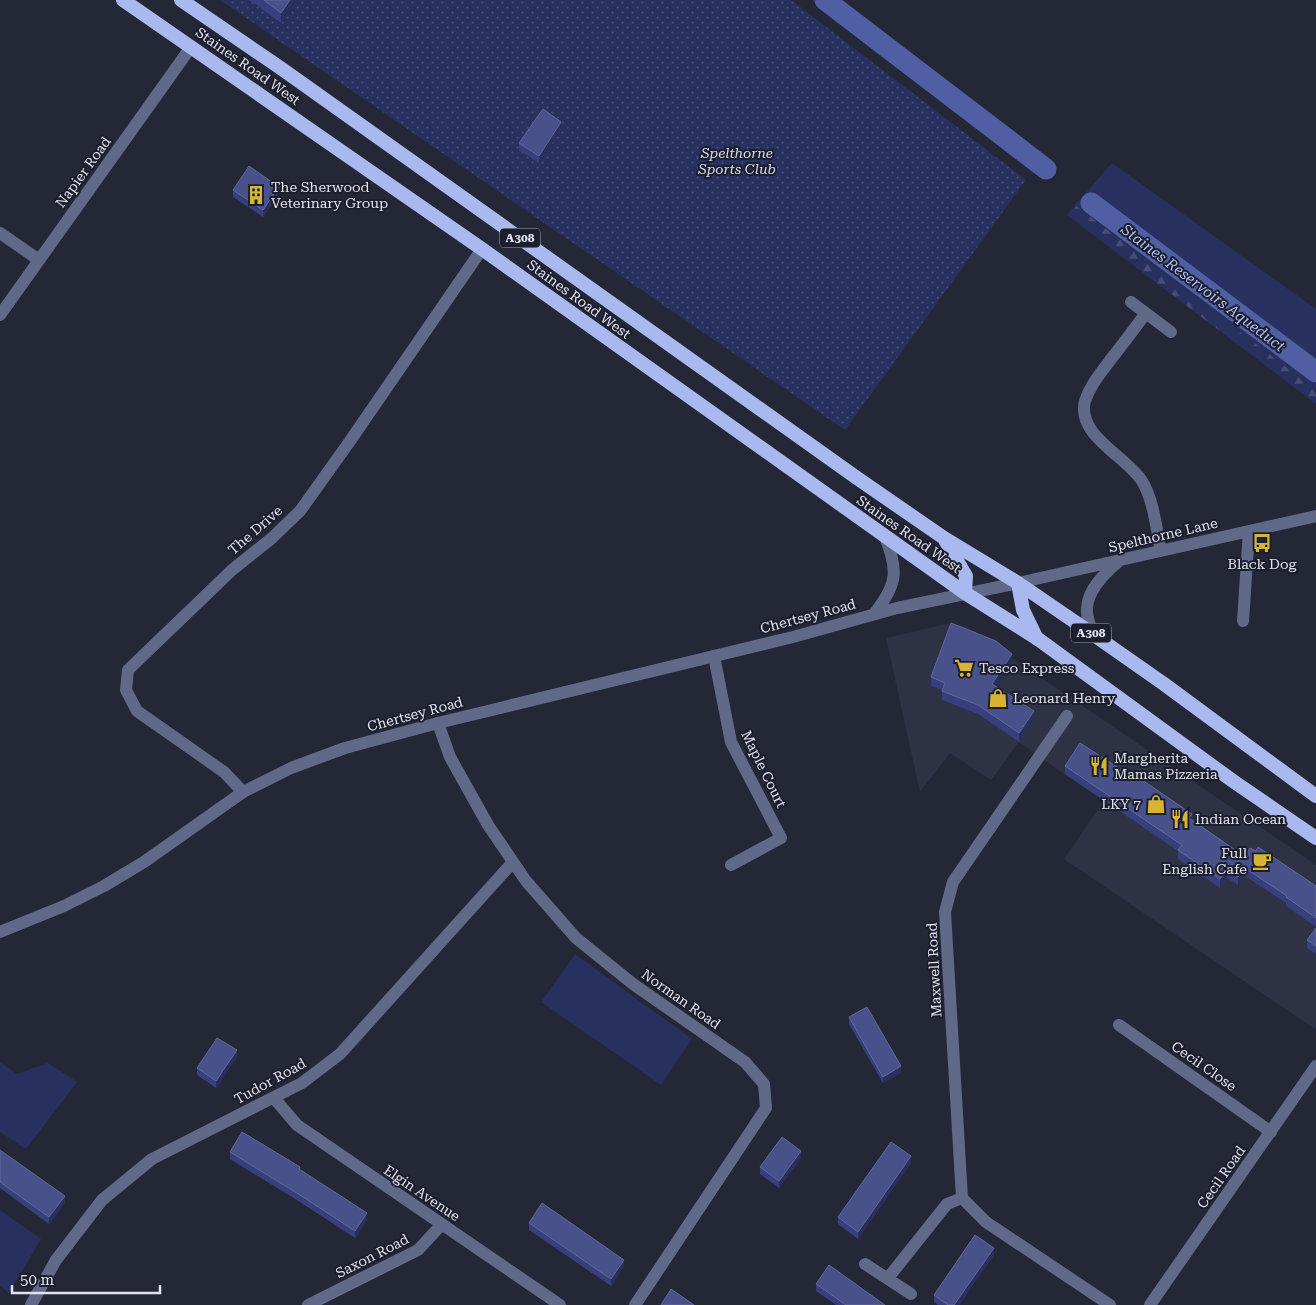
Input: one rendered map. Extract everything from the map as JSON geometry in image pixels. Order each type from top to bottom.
[{"type":"highway","name":"Staines Road West","points":[[124,0],[482,249],[965,594]]},
{"type":"highway","name":"A308","points":[[181,0],[282,69],[944,538],[1018,583],[1164,684],[1316,796]]},
{"type":"highway","points":[[944,538],[966,576],[965,594]]},
{"type":"highway","points":[[1018,583],[1022,610],[1038,639]]},
{"type":"highway","name":"A308","points":[[965,594],[1038,639],[1316,838]]},
{"type":"street","name":"Napier Road","points":[[0,316],[191,47]]},
{"type":"street","points":[[0,233],[39,260]]},
{"type":"street","name":"The Drive","points":[[243,792],[224,772],[137,711],[126,690],[128,670],[232,570],[272,538],[300,511],[482,249]]},
{"type":"street","points":[[1131,302],[1171,332]]},
{"type":"street","points":[[1146,314],[1090,388],[1084,403],[1085,418],[1094,435],[1131,468],[1142,482],[1151,503],[1161,551]]},
{"type":"street","name":"Spelthorne Lane","points":[[1018,583],[1316,516]]},
{"type":"street","points":[[1243,621],[1249,531]]},
{"type":"street","name":"Chertsey Road","points":[[874,614],[892,588],[894,561],[885,537]]},
{"type":"street","points":[[1094,635],[1088,620],[1086,607],[1092,592],[1104,574],[1120,560]]},
{"type":"street","name":"Chertsey Road","points":[[0,932],[64,906],[104,886],[144,862],[243,792],[291,768],[345,748],[438,723],[793,637],[874,614],[1018,583]]},
{"type":"street","name":"Maple Court","points":[[714,656],[731,742],[781,838],[731,865]]},
{"type":"street","name":"Maxwell Road","points":[[962,1198],[945,912],[953,882],[1066,716]]},
{"type":"street","name":"Norman Road","points":[[438,723],[450,757],[488,825],[526,881],[576,938],[633,984],[744,1062],[764,1084],[766,1108],[635,1305]]},
{"type":"street","name":"Tudor Road","points":[[30,1305],[56,1260],[102,1200],[152,1159],[302,1083],[340,1054],[513,862]]},
{"type":"street","name":"Cecil Close","points":[[1119,1025],[1271,1132]]},
{"type":"street","name":"Cecil Road","points":[[1150,1305],[1316,1066]]},
{"type":"street","name":"Elgin Avenue","points":[[274,1098],[297,1125],[560,1305]]},
{"type":"street","points":[[888,1278],[947,1204],[962,1198],[986,1222],[1110,1305]]},
{"type":"street","name":"Saxon Road","points":[[314,1304],[418,1250],[442,1224]]},
{"type":"street","points":[[865,1264],[911,1294]]},
{"type":"shaded area","points":[[951,623],[967,627],[1316,865],[1315,1029],[1064,859],[1104,801],[1019,742],[991,780],[950,753],[920,792],[886,638]]},
{"type":"green space","name":"Spelthorne Sports Club","points":[[220,0],[791,0],[1026,180],[845,430]]},
{"type":"green space","points":[[1112,163],[1316,309],[1316,390],[1075,205]]},
{"type":"green space","points":[[1075,205],[1316,390],[1316,404],[1067,215]]},
{"type":"green space","points":[[575,954],[692,1039],[661,1085],[541,1002]]},
{"type":"green space","points":[[0,1062],[17,1074],[48,1063],[77,1082],[26,1149],[0,1132]]},
{"type":"green space","points":[[0,1210],[41,1239],[9,1293],[0,1286]]},
{"type":"building","points":[[264,0],[290,0],[281,13]]},
{"type":"building","points":[[543,109],[561,122],[539,156],[519,143]]},
{"type":"building","name":"The Sherwood Veterinary Group","points":[[249,166],[279,187],[263,210],[233,190]]},
{"type":"building","points":[[951,623],[996,641],[1012,654],[992,684],[1034,711],[1019,733],[978,705],[942,691],[945,683],[931,677]]},
{"type":"building","points":[[1080,743],[1125,772],[1126,769],[1192,814],[1189,818],[1244,856],[1250,848],[1256,851],[1258,847],[1316,886],[1316,918],[1245,868],[1238,877],[1227,870],[1220,879],[1178,850],[1182,845],[1065,766]]},
{"type":"building","points":[[1316,928],[1316,946],[1307,940]]},
{"type":"building","points":[[867,1007],[901,1066],[883,1077],[849,1017]]},
{"type":"building","points":[[217,1038],[237,1050],[216,1081],[197,1068]]},
{"type":"building","points":[[242,1132],[300,1167],[299,1169],[367,1213],[355,1231],[230,1152]]},
{"type":"building","points":[[782,1137],[801,1151],[779,1181],[760,1167]]},
{"type":"building","points":[[891,1142],[911,1156],[858,1232],[838,1217]]},
{"type":"building","points":[[0,1150],[65,1196],[49,1217],[0,1182]]},
{"type":"building","points":[[542,1203],[624,1260],[611,1279],[529,1223]]},
{"type":"building","points":[[975,1235],[994,1248],[954,1305],[948,1305],[934,1295]]},
{"type":"building","points":[[829,1265],[885,1305],[846,1305],[816,1284]]},
{"type":"building","points":[[671,1289],[694,1305],[661,1305]]},
{"type":"waterway","name":"Staines Reservoirs Aqueduct","points":[[825,0],[1046,169]]},
{"type":"waterway","name":"Staines Reservoirs Aqueduct","points":[[1091,203],[1316,372]]},
{"type":"place","name":"The Sherwood Veterinary Group","points":[[256,195]]},
{"type":"place","name":"Black Dog","points":[[1262,543]]},
{"type":"place","name":"Tesco Express","points":[[964,668]]},
{"type":"place","name":"Leonard Henry","points":[[998,698]]},
{"type":"place","name":"Margherita Mamas Pizzeria","points":[[1099,766]]},
{"type":"place","name":"LKY 7","points":[[1156,804]]},
{"type":"place","name":"Indian Ocean","points":[[1180,819]]},
{"type":"place","name":"Full English Cafe","points":[[1262,861]]}]
